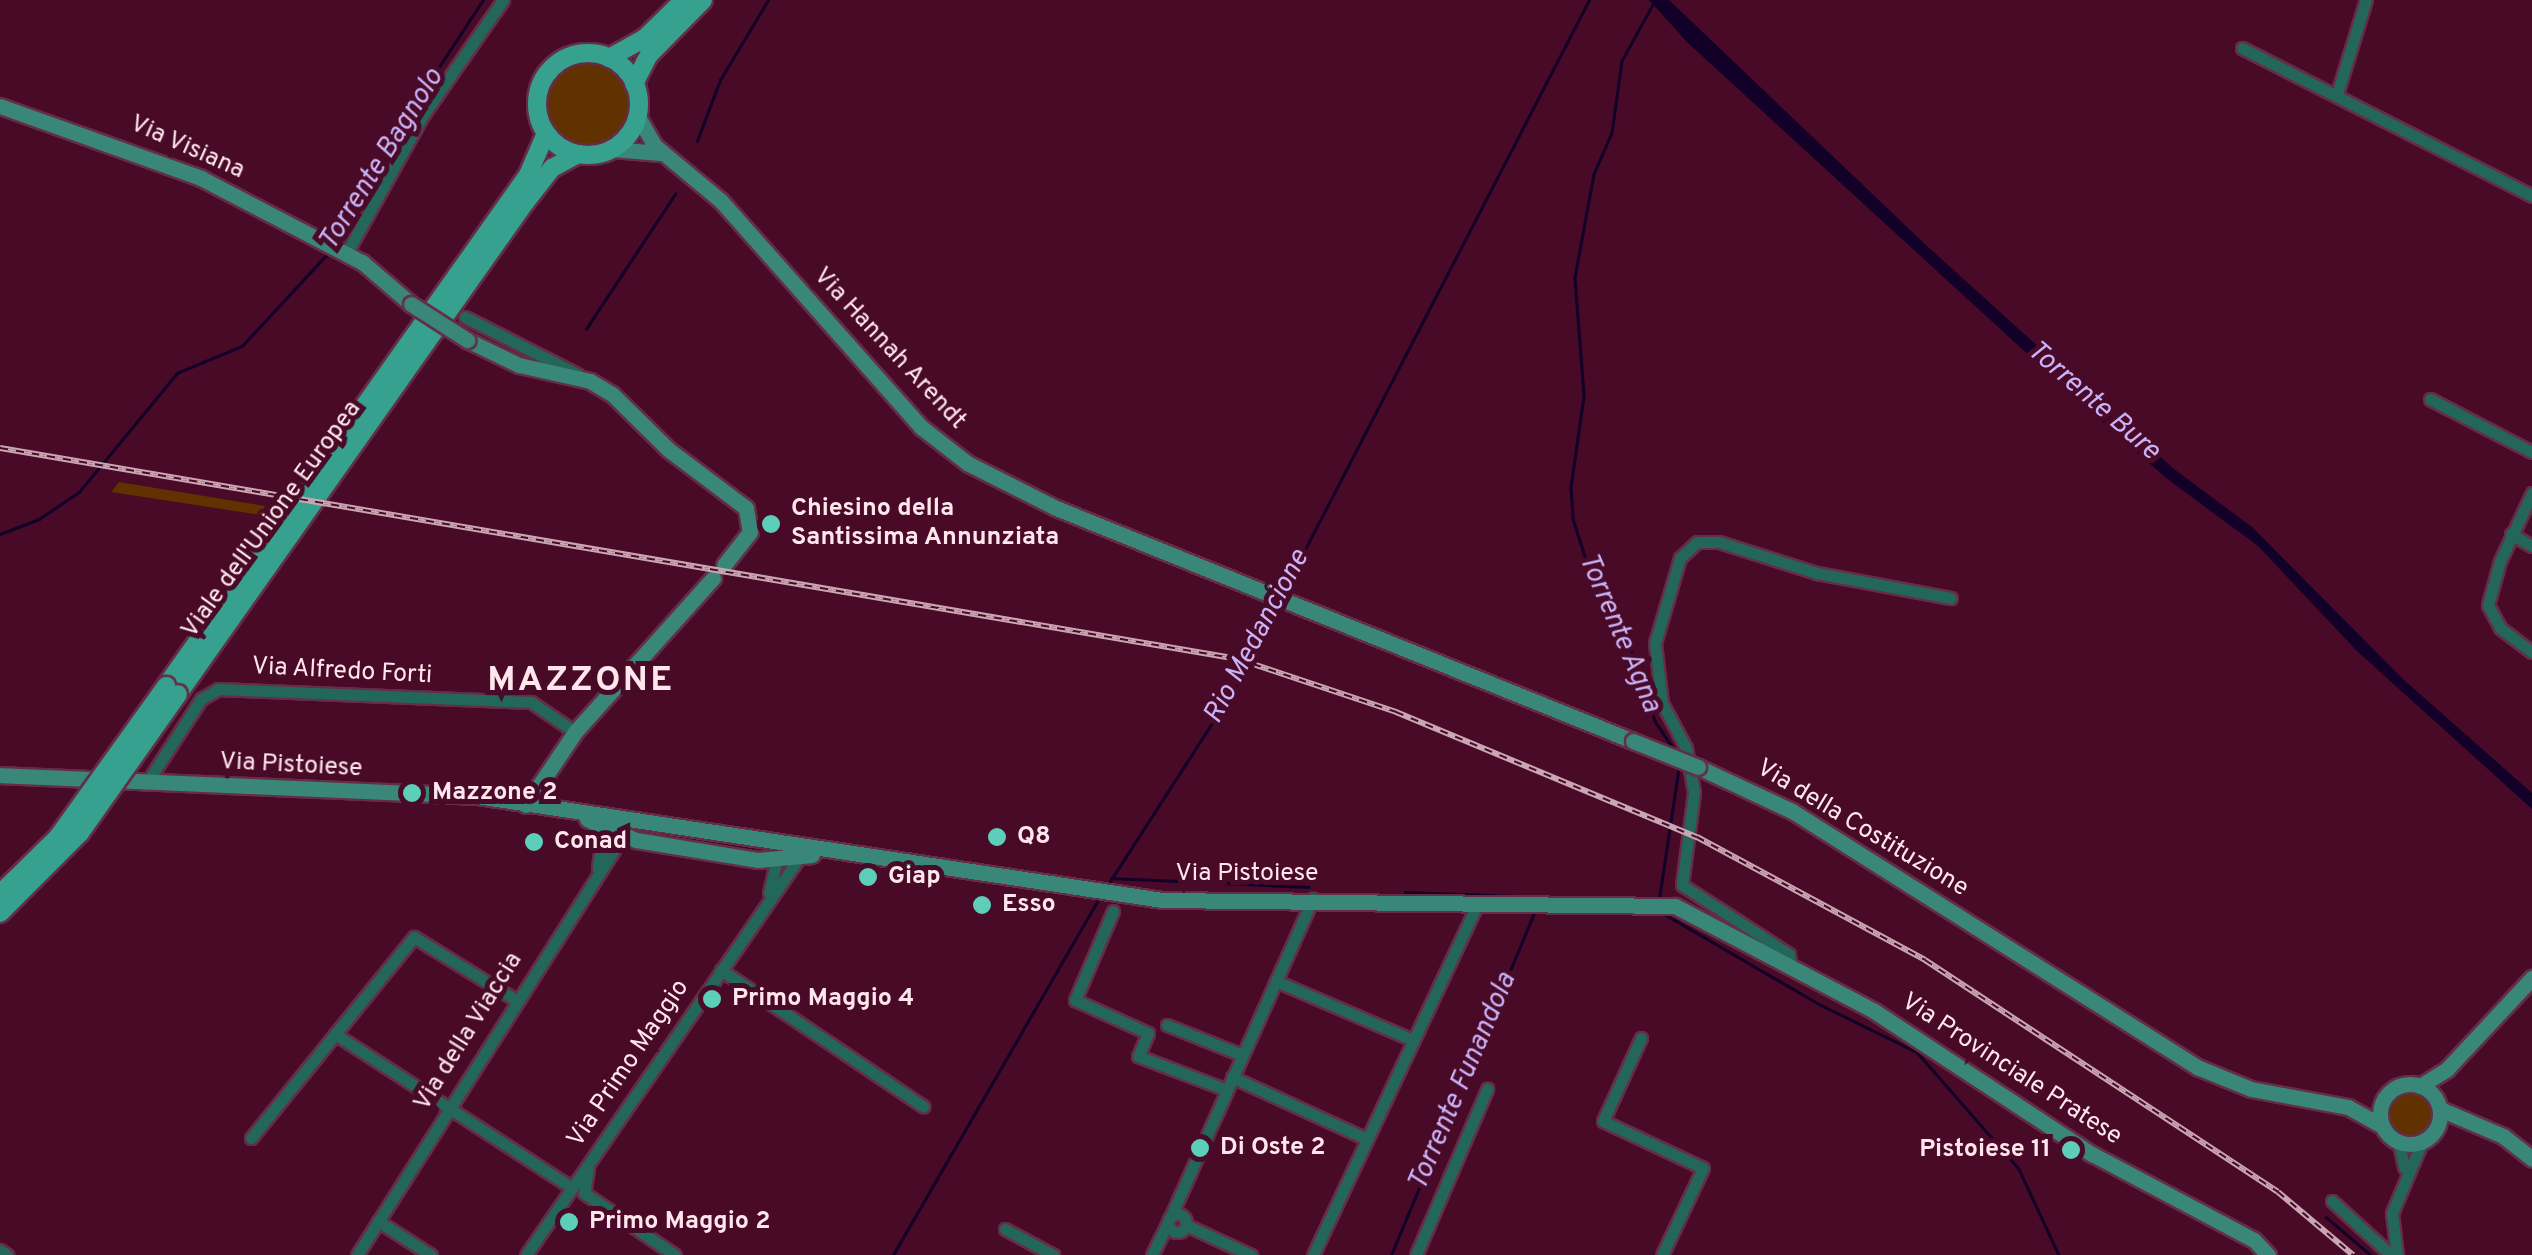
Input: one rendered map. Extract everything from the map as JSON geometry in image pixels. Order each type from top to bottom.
[{"type":"main road","points":[[578,154],[546,134],[537,99],[548,72],[573,56],[609,58],[645,38],[684,0]]},
{"type":"main road","points":[[612,149],[638,115],[634,84],[648,55],[702,0]]},
{"type":"main road","points":[[609,58],[634,84]]},
{"type":"main road","name":"Viale dell'Unione Europea","points":[[0,913],[80,833],[172,690],[528,174],[546,134]]},
{"type":"main road","name":"Viale dell'Unione Europea","points":[[0,894],[58,837],[172,690],[552,168],[578,154],[612,149]]},
{"type":"street","points":[[339,250],[423,116],[503,0]]},
{"type":"street","points":[[2337,94],[2366,0]]},
{"type":"street","points":[[2242,48],[2532,196]]},
{"type":"street","name":"Via Visiana","points":[[0,106],[164,163],[339,250],[410,304],[467,340],[519,366],[590,381]]},
{"type":"street","points":[[638,115],[664,155]]},
{"type":"street","points":[[612,149],[664,155]]},
{"type":"street","name":"Via Hannah Arendt","points":[[664,155],[721,200],[945,446],[1018,491],[1284,601]]},
{"type":"street","points":[[465,317],[590,381],[746,508],[750,532],[576,732],[526,805]]},
{"type":"street","points":[[2430,399],[2532,452]]},
{"type":"street","points":[[2532,493],[2510,534],[2490,592],[2490,615],[2532,652]]},
{"type":"street","points":[[2510,534],[2532,546]]},
{"type":"street","points":[[1792,969],[1789,954],[1682,885],[1694,792],[1686,748],[1662,703],[1655,643],[1680,558],[1697,542],[1718,542],[1817,573],[1951,598]]},
{"type":"street","name":"Via della Costituzione","points":[[1284,601],[1698,766],[1792,810],[2196,1067],[2251,1089],[2348,1107]]},
{"type":"street","name":"Via Alfredo Forti","points":[[146,784],[201,699],[218,689],[531,702],[576,732]]},
{"type":"street","name":"Via Pistoiese","points":[[0,775],[477,796],[579,815],[1095,892],[1114,903],[1314,899],[1669,905]]},
{"type":"street","points":[[579,815],[602,838],[596,873]]},
{"type":"street","name":"Via Pistoiese","points":[[579,815],[623,836],[770,858],[828,852]]},
{"type":"street","points":[[623,836],[640,824]]},
{"type":"street","name":"Via della Viaccia","points":[[357,1255],[623,836]]},
{"type":"street","points":[[764,842],[770,858]]},
{"type":"street","name":"Via Primo Maggio","points":[[526,1255],[569,1186],[591,1161],[768,897],[800,856]]},
{"type":"street","name":"Via Primo Maggio","points":[[768,897],[775,870],[770,858]]},
{"type":"street","points":[[1155,1255],[1314,899]]},
{"type":"street","points":[[1114,903],[1074,1000],[1148,1032],[1138,1056],[1227,1090]]},
{"type":"street","points":[[1313,1255],[1478,903]]},
{"type":"street","name":"Via Provinciale Pratese","points":[[1669,905],[1950,1056],[2092,1154],[2254,1240],[2268,1255]]},
{"type":"street","points":[[251,1138],[414,937],[516,1000]]},
{"type":"street","points":[[721,970],[923,1106]]},
{"type":"street","points":[[2438,1126],[2431,1097],[2447,1069],[2532,978]]},
{"type":"street","points":[[1276,981],[1412,1040]]},
{"type":"street","points":[[1167,1025],[1242,1055]]},
{"type":"street","points":[[335,1034],[569,1186]]},
{"type":"street","points":[[1641,1038],[1603,1121],[1703,1168],[1662,1255]]},
{"type":"street","points":[[1232,1077],[1367,1139]]},
{"type":"street","points":[[1416,1255],[1487,1089]]},
{"type":"street","points":[[2382,1126],[2388,1094]]},
{"type":"street","points":[[2348,1107],[2388,1094],[2431,1097],[2472,1124],[2502,1136],[2532,1159]]},
{"type":"street","points":[[2348,1107],[2382,1126],[2399,1142],[2404,1171]]},
{"type":"street","points":[[2394,1255],[2390,1223],[2404,1171],[2422,1142],[2438,1126],[2472,1124]]},
{"type":"street","points":[[2399,1142],[2422,1142]]},
{"type":"street","points":[[591,1161],[584,1193],[675,1255]]},
{"type":"street","points":[[2332,1201],[2394,1255]]},
{"type":"street","points":[[1155,1255],[1182,1228],[1181,1215],[1169,1220]]},
{"type":"street","points":[[378,1221],[430,1255]]},
{"type":"street","points":[[1182,1228],[1251,1255]]},
{"type":"street","points":[[1005,1230],[1054,1255]]},
{"type":"street","points":[[0,1250],[7,1255]]},
{"type":"shaded area","points":[[578,61],[594,61],[617,73],[626,87],[626,121],[617,135],[594,147],[578,147],[562,140],[550,128],[543,112],[543,96],[550,80],[562,68]]},
{"type":"shaded area","points":[[119,482],[265,506],[261,515],[111,492]]},
{"type":"shaded area","points":[[2411,1094],[2426,1100],[2432,1115],[2426,1130],[2411,1136],[2396,1130],[2390,1115],[2396,1100]]},
{"type":"water","name":"Torrente Bure","points":[[1649,0],[1669,0],[1928,247],[2174,469],[2252,527],[2404,680],[2532,793],[2532,809],[2357,651],[2258,546],[2166,478],[2070,393],[1688,43]]},
{"type":"waterway","name":"Torrente Bagnolo","points":[[337,241],[389,143],[483,0]]},
{"type":"waterway","points":[[697,141],[720,80],[768,0]]},
{"type":"waterway","name":"Rio Medancione","points":[[1284,590],[1589,0]]},
{"type":"waterway","name":"Torrente Agna","points":[[1655,1],[1622,61],[1612,133],[1594,174],[1575,278],[1584,396],[1571,487],[1573,519],[1599,600],[1635,657],[1655,721],[1673,748]]},
{"type":"waterway","points":[[586,329],[675,194]]},
{"type":"waterway","name":"Torrente Bagnolo","points":[[0,534],[39,519],[79,492],[177,373],[242,346],[329,252]]},
{"type":"waterway","name":"Rio Medancione","points":[[1107,886],[1240,680],[1277,602]]},
{"type":"waterway","name":"Torrente Agna","points":[[1659,899],[1679,765]]},
{"type":"waterway","points":[[1111,878],[1309,887]]},
{"type":"waterway","name":"Torrente Funandola","points":[[1405,892],[1540,897]]},
{"type":"waterway","name":"Rio Medancione","points":[[893,1255],[1100,897]]},
{"type":"waterway","name":"Torrente Funandola","points":[[1391,1255],[1535,911]]},
{"type":"waterway","name":"Torrente Agna","points":[[1661,912],[1821,1005],[1917,1052],[2019,1169],[2059,1255]]},
{"type":"waterway","points":[[2326,1217],[2371,1255]]},
{"type":"railway","points":[[0,448],[1238,659],[1396,712],[1697,837],[1925,960],[2278,1192],[2353,1255]]},
{"type":"place","name":"Chiesino della Santissima Annunziata","points":[[771,524]]},
{"type":"place","name":"Mazzone 2","points":[[412,793]]},
{"type":"place","name":"Q8","points":[[997,837]]},
{"type":"place","name":"Conad","points":[[534,842]]},
{"type":"place","name":"Giap","points":[[868,877]]},
{"type":"place","name":"Esso","points":[[982,905]]},
{"type":"place","name":"Primo Maggio 4","points":[[712,999]]},
{"type":"place","name":"Di Oste 2","points":[[1200,1148]]},
{"type":"place","name":"Pistoiese 11","points":[[2071,1150]]},
{"type":"place","name":"Primo Maggio 2","points":[[569,1222]]},
{"type":"district","name":"MAZZONE","points":[[581,681]]}]
